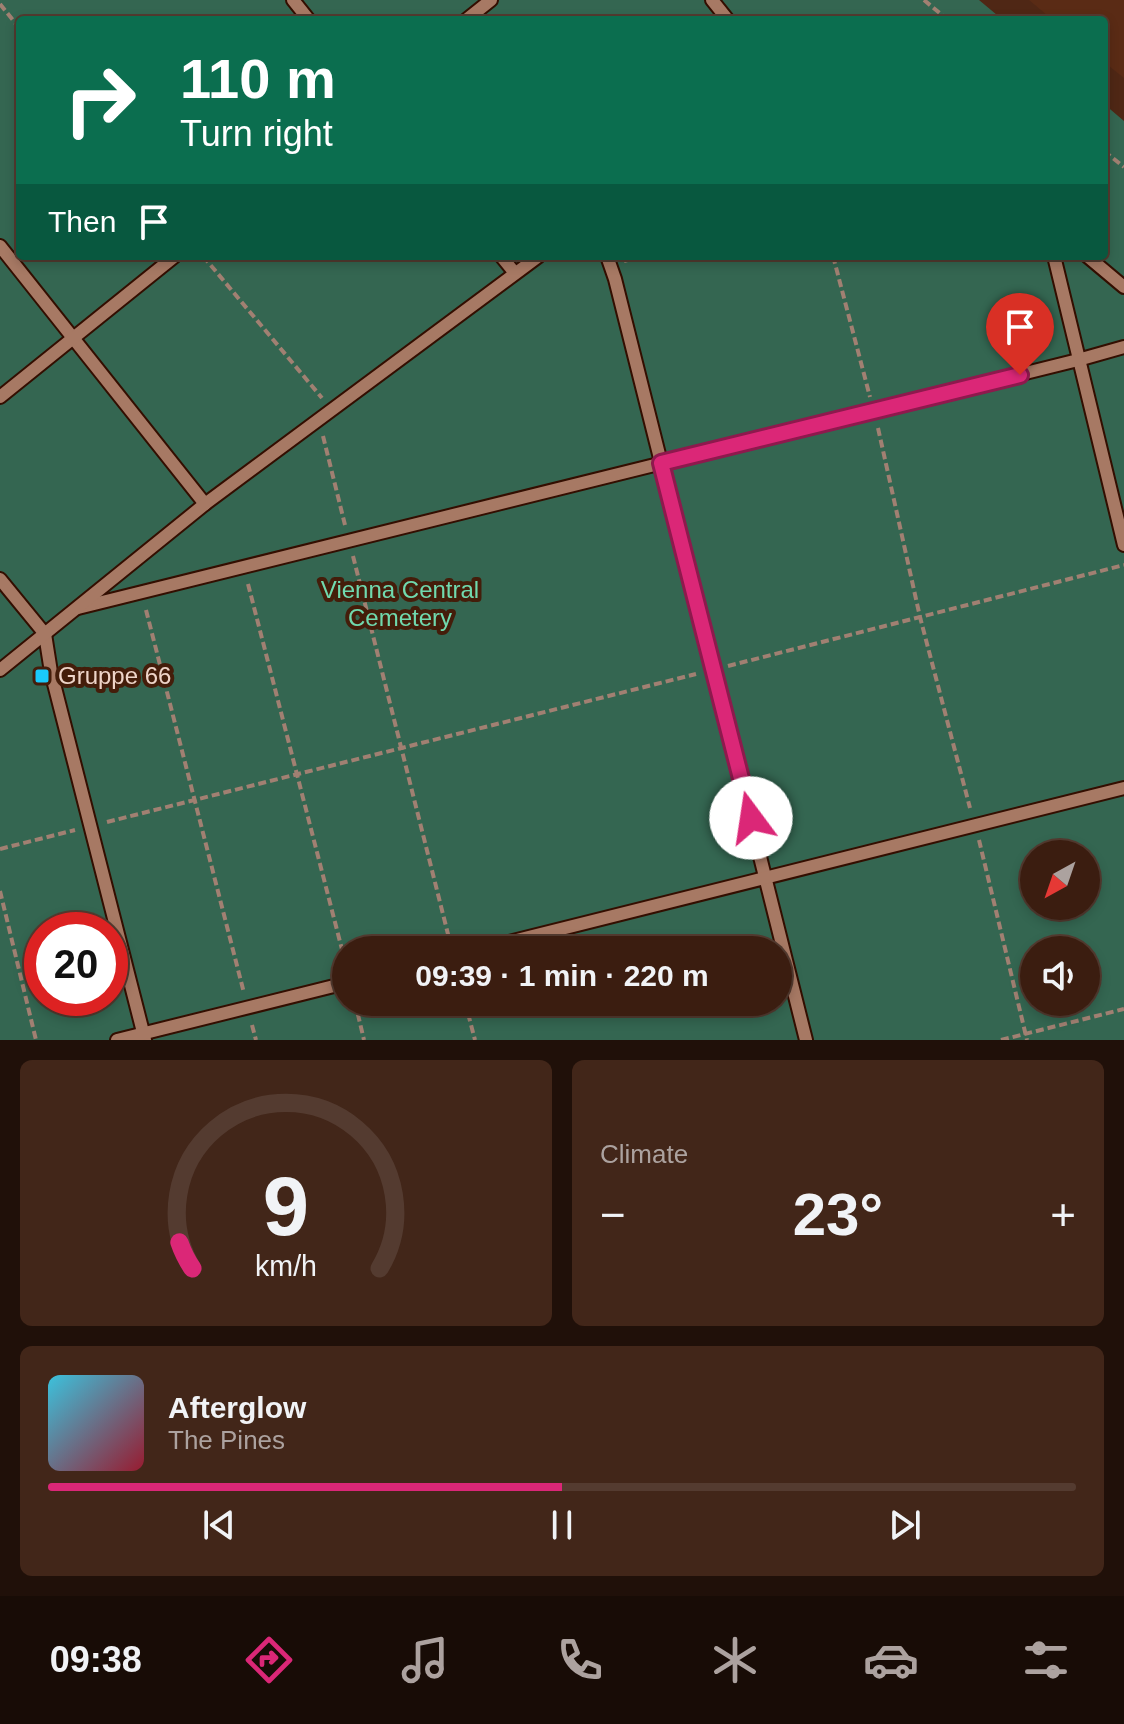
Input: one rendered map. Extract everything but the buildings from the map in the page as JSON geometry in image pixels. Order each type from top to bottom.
[{"type":"lane","points":[[293,0],[306,16]]},
{"type":"lane","points":[[471,16],[491,0]]},
{"type":"lane","points":[[712,0],[725,16]]},
{"type":"lane","points":[[0,246],[205,504]]},
{"type":"lane","points":[[0,397],[170,260]]},
{"type":"lane","points":[[504,260],[514,272]]},
{"type":"lane","points":[[0,670],[205,504],[533,260]]},
{"type":"lane","points":[[608,260],[806,1040]]},
{"type":"lane","points":[[1055,260],[1124,545]]},
{"type":"lane","points":[[1092,260],[1124,287]]},
{"type":"lane","points":[[78,608],[1124,347]]},
{"type":"lane","points":[[0,579],[45,634],[51,672],[145,1037]]},
{"type":"lane","points":[[533,936],[1124,788]]},
{"type":"lane","points":[[117,1040],[145,1037],[332,986]]},
{"type":"path","points":[[924,0],[943,16]]},
{"type":"path","points":[[0,4],[16,24]]},
{"type":"path","points":[[1108,154],[1124,167]]},
{"type":"path","points":[[206,260],[331,409]]},
{"type":"path","points":[[834,260],[874,411],[920,617],[975,825],[1026,1037]]},
{"type":"path","points":[[318,419],[448,936]]},
{"type":"path","points":[[0,849],[1124,565]]},
{"type":"path","points":[[243,567],[339,936]]},
{"type":"path","points":[[142,592],[256,1040]]},
{"type":"path","points":[[0,891],[36,1040]]},
{"type":"path","points":[[1001,1040],[1026,1037],[1124,1009]]},
{"type":"path","points":[[358,1016],[364,1040]]},
{"type":"path","points":[[469,1016],[475,1040]]},
{"type":"shaded area","points":[[1029,0],[1124,0],[1124,78],[1108,65],[1108,16],[1048,16]]},
{"type":"green space","name":"Vienna Central Cemetery","points":[[0,0],[979,0],[998,16],[16,16],[16,260],[1108,260],[1108,107],[1124,121],[1124,1040],[0,1040]]},
{"type":"place","name":"Gruppe 66","points":[[42,676]]},
{"type":"route","points":[[751,818],[661,463],[1020,375]]}]
